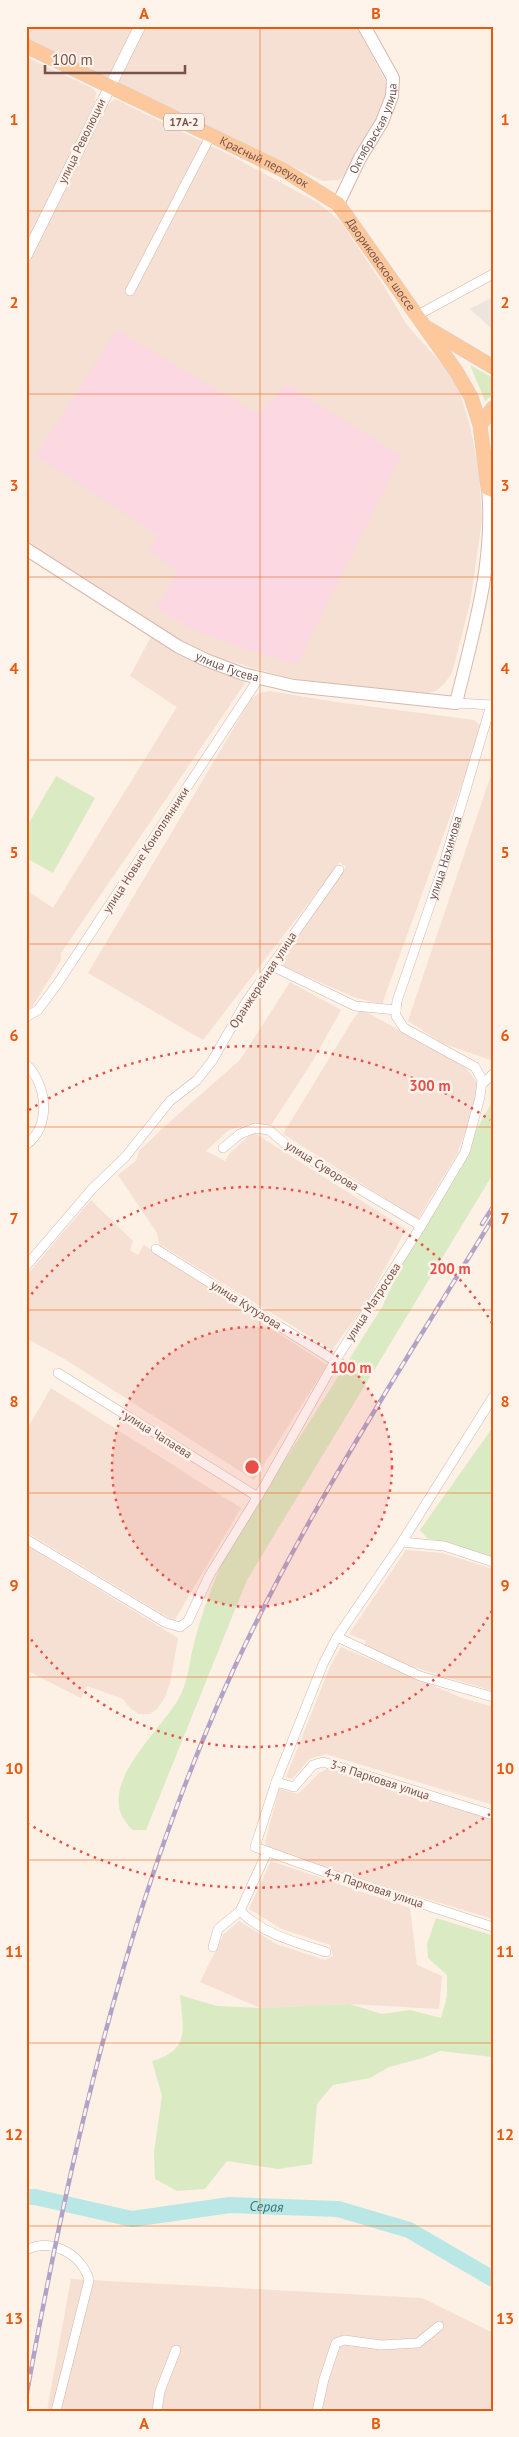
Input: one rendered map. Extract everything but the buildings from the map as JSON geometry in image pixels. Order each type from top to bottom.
[{"type":"main road","name":"Октябрьская улица","points":[[338,204],[360,158],[382,122],[392,96],[393,78],[364,26]]},
{"type":"main road","name":"Красный переулок","points":[[26,46],[110,85],[285,172],[338,204]]},
{"type":"main road","name":"Двориковское шоссе","points":[[338,204],[419,321],[456,370],[471,397],[480,425],[491,489]]},
{"type":"main road","points":[[419,321],[493,367]]},
{"type":"main road","points":[[480,425],[493,408]]},
{"type":"main road","points":[[456,703],[482,595],[491,514],[491,489]]},
{"type":"main road","name":"улица Гусева","points":[[26,549],[179,646],[206,660],[259,678],[294,686],[456,703]]},
{"type":"main road","points":[[482,595],[493,568]]},
{"type":"street","name":"улица Революции","points":[[26,256],[140,26]]},
{"type":"street","points":[[130,291],[211,135]]},
{"type":"street","points":[[419,321],[493,274]]},
{"type":"street","name":"улица Новые Коноплянники","points":[[26,1017],[38,1010],[58,983],[259,678]]},
{"type":"street","points":[[456,703],[492,705]]},
{"type":"street","name":"улица Нахимова","points":[[396,1010],[397,1001],[442,870],[492,705]]},
{"type":"street","name":"Оранжерейная улица","points":[[26,1266],[92,1189],[126,1156],[170,1101],[197,1080],[212,1061],[246,1002],[339,870]]},
{"type":"street","points":[[272,966],[355,1006],[396,1010],[396,1016],[404,1028],[475,1067],[482,1080],[482,1084]]},
{"type":"street","points":[[26,1064],[40,1083],[44,1106],[40,1128],[26,1145]]},
{"type":"street","points":[[482,1084],[493,1074]]},
{"type":"street","name":"улица Матросова","points":[[26,1539],[149,1614],[180,1627],[188,1621],[209,1576],[258,1497],[335,1362],[421,1226],[465,1152],[482,1084]]},
{"type":"street","name":"улица Суворова","points":[[223,1148],[240,1134],[247,1131],[255,1128],[269,1130],[289,1147],[421,1226]]},
{"type":"street","name":"улица Кутузова","points":[[156,1249],[335,1362]]},
{"type":"street","name":"улица Чапаева","points":[[58,1374],[258,1497]]},
{"type":"street","points":[[276,1782],[323,1664],[337,1637],[402,1542],[493,1397]]},
{"type":"street","points":[[402,1542],[444,1546],[493,1562]]},
{"type":"street","points":[[337,1637],[420,1676],[493,1697]]},
{"type":"street","name":"3-я Парковая улица","points":[[276,1782],[294,1787],[313,1766],[323,1762],[493,1815]]},
{"type":"street","name":"4-я Парковая улица","points":[[276,1782],[255,1847],[493,1927]]},
{"type":"street","points":[[213,1946],[218,1929],[240,1911],[267,1852]]},
{"type":"street","points":[[240,1911],[251,1922],[278,1937],[326,1952]]},
{"type":"street","points":[[29,2248],[40,2246],[67,2250],[78,2258],[86,2268],[89,2280],[56,2411]]},
{"type":"street","points":[[317,2411],[324,2379],[336,2343],[344,2340],[381,2345],[418,2343],[439,2326]]},
{"type":"street","points":[[157,2411],[160,2391],[176,2350]]},
{"type":"shaded area","points":[[26,26],[356,26],[385,80],[386,94],[379,115],[345,174],[339,180],[323,181],[26,39]]},
{"type":"shaded area","points":[[26,57],[92,88],[96,92],[95,103],[26,244]]},
{"type":"shaded area","points":[[115,99],[230,155],[318,203],[340,221],[382,283],[407,325],[449,372],[460,393],[470,426],[479,471],[482,520],[470,603],[452,673],[436,691],[422,694],[318,684],[263,671],[207,654],[182,642],[26,543],[26,268],[106,106]]},
{"type":"shaded area","points":[[493,297],[493,330],[470,309]]},
{"type":"shaded area","points":[[117,330],[259,415],[286,384],[401,456],[297,664],[257,653],[193,630],[156,607],[178,571],[148,551],[158,535],[36,456]]},
{"type":"shaded area","points":[[152,635],[212,668],[245,683],[61,953],[61,960],[32,1007],[26,1011],[26,890],[53,908],[177,707],[130,676]]},
{"type":"shaded area","points":[[270,691],[336,702],[474,720],[480,725],[466,773],[382,1004],[356,998],[283,966],[285,958],[298,936],[346,867],[340,862],[203,1040],[88,973],[251,699],[259,693]]},
{"type":"shaded area","points":[[493,769],[493,1061],[442,1043],[408,1021]]},
{"type":"shaded area","points":[[290,982],[341,1010],[314,1059],[271,1125],[243,1126],[229,1130],[206,1151],[225,1161],[230,1153],[253,1132],[406,1229],[365,1305],[332,1350],[159,1244],[157,1233],[118,1175],[136,1161],[139,1151],[174,1118],[240,1060]]},
{"type":"shaded area","points":[[361,1009],[466,1068],[479,1085],[473,1112],[457,1154],[418,1219],[283,1134]]},
{"type":"shaded area","points":[[91,1200],[133,1241],[130,1250],[138,1255],[144,1245],[327,1365],[254,1480],[66,1360],[26,1338],[26,1276]]},
{"type":"shaded area","points":[[51,1388],[241,1508],[174,1621],[26,1532],[26,1431]]},
{"type":"shaded area","points":[[26,1545],[178,1638],[170,1683],[165,1697],[157,1709],[150,1714],[139,1714],[130,1708],[123,1699],[87,1686],[81,1698],[26,1670]]},
{"type":"shaded area","points":[[406,1550],[442,1553],[493,1569],[493,1691],[410,1666],[364,1647],[366,1641],[349,1634]]},
{"type":"shaded area","points":[[341,1647],[462,1698],[493,1707],[493,1805],[326,1754],[309,1759],[292,1779],[286,1777],[330,1667]]},
{"type":"shaded area","points":[[330,1767],[493,1820],[493,1919],[341,1873],[267,1846],[265,1843],[279,1789],[298,1794],[318,1774]]},
{"type":"shaded area","points":[[271,1861],[410,1908],[417,1965],[442,1976],[439,2009],[350,2004],[260,2008],[200,1982],[224,1934],[239,1921],[276,1944],[325,1960],[333,1956],[330,1945],[282,1929],[249,1909]]},
{"type":"shaded area","points":[[71,2279],[422,2298],[493,2333],[493,2411],[47,2411]]},
{"type":"green space","points":[[470,365],[493,378],[493,395],[485,401]]},
{"type":"green space","points":[[56,776],[95,798],[53,873],[26,858],[26,828]]},
{"type":"green space","points":[[493,1100],[493,1174],[247,1580],[146,1830],[133,1830],[121,1814],[119,1797],[123,1778],[133,1760],[181,1694],[201,1620],[226,1554],[243,1523],[270,1484],[382,1307],[400,1268]]},
{"type":"green space","points":[[493,1427],[493,1557],[427,1538],[420,1530]]},
{"type":"green space","points":[[436,1918],[491,1935],[493,2057],[440,2051],[423,2058],[389,2067],[370,2078],[333,2085],[317,2104],[312,2164],[278,2169],[227,2161],[205,2189],[177,2191],[155,2179],[154,2152],[162,2096],[152,2061],[173,2051],[179,2044],[183,2027],[180,1995],[217,2006],[260,2008],[350,2004],[382,2014],[410,2010],[441,2018],[447,1996],[447,1975],[428,1958],[427,1944]]},
{"type":"waterway","name":"Серая","points":[[26,2197],[35,2197],[132,2219],[230,2205],[338,2209],[409,2230],[493,2279]]},
{"type":"railway","points":[[482,1224],[493,1207]]},
{"type":"railway","points":[[26,2398],[60,2223],[101,2049],[125,1963],[152,1878],[182,1794],[215,1711],[244,1647],[310,1521],[381,1399],[493,1218]]}]
